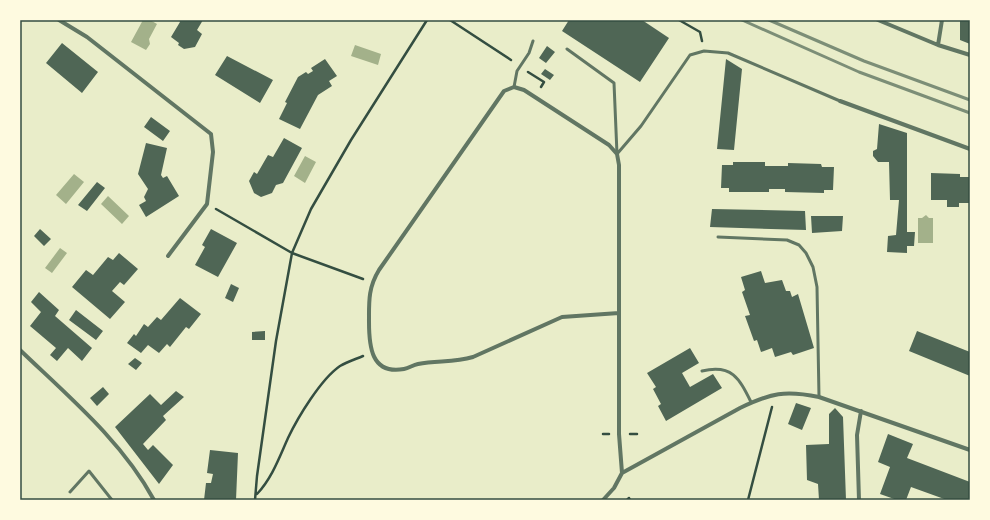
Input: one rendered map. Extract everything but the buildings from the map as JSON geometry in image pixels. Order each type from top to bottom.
[{"type":"street","points":[[59,20],[87,37],[210,134],[213,152],[207,204],[168,256]]},
{"type":"street","points":[[878,20],[938,45],[970,55]]},
{"type":"street","points":[[938,45],[942,20]]},
{"type":"street","points":[[603,500],[614,488],[622,473],[619,434],[619,313],[619,165],[617,154],[609,145],[524,90],[514,86],[504,91],[372,282],[368,302],[370,352],[376,361],[383,366],[393,369],[404,369],[419,364],[457,362],[492,350],[540,326],[562,317],[619,313]]},
{"type":"street","points":[[840,101],[970,149]]},
{"type":"street","points":[[20,350],[97,425],[137,474],[154,500]]},
{"type":"street","points":[[622,473],[751,402],[771,395],[798,392],[820,397],[970,450]]},
{"type":"street","points":[[858,500],[857,435],[861,411]]},
{"type":"lane","points":[[514,86],[517,71],[529,53],[532,41]]},
{"type":"lane","points":[[567,49],[614,83],[617,154]]},
{"type":"lane","points":[[617,154],[641,126],[690,55],[704,51],[728,53],[840,101]]},
{"type":"lane","points":[[718,237],[787,240],[799,245],[806,253],[813,267],[817,287],[820,397]]},
{"type":"lane","points":[[702,371],[721,369],[730,372],[738,378],[751,402]]},
{"type":"lane","points":[[70,492],[89,471],[112,500]]},
{"type":"path","points":[[256,500],[257,476],[276,341],[292,253],[312,210],[351,140],[428,20]]},
{"type":"path","points":[[450,20],[513,61]]},
{"type":"path","points":[[679,20],[700,32],[704,51]]},
{"type":"path","points":[[207,204],[292,253],[372,282]]},
{"type":"path","points":[[256,494],[267,483],[304,408],[340,366],[370,352]]},
{"type":"path","points":[[748,500],[772,406],[771,395]]},
{"type":"shaded area","points":[[143,20],[150,20],[157,24],[149,39],[150,44],[146,50],[131,42]]},
{"type":"shaded area","points":[[355,45],[381,54],[378,65],[351,56]]},
{"type":"shaded area","points":[[305,156],[316,162],[305,183],[294,176]]},
{"type":"shaded area","points":[[74,174],[84,182],[66,204],[56,195]]},
{"type":"shaded area","points":[[108,196],[129,216],[122,224],[101,204]]},
{"type":"shaded area","points":[[926,215],[929,218],[933,218],[933,243],[918,243],[918,218],[922,218]]},
{"type":"shaded area","points":[[60,248],[67,253],[52,273],[45,268]]},
{"type":"railway","points":[[742,20],[859,72],[970,113]]},
{"type":"railway","points":[[769,20],[864,61],[970,100]]}]
